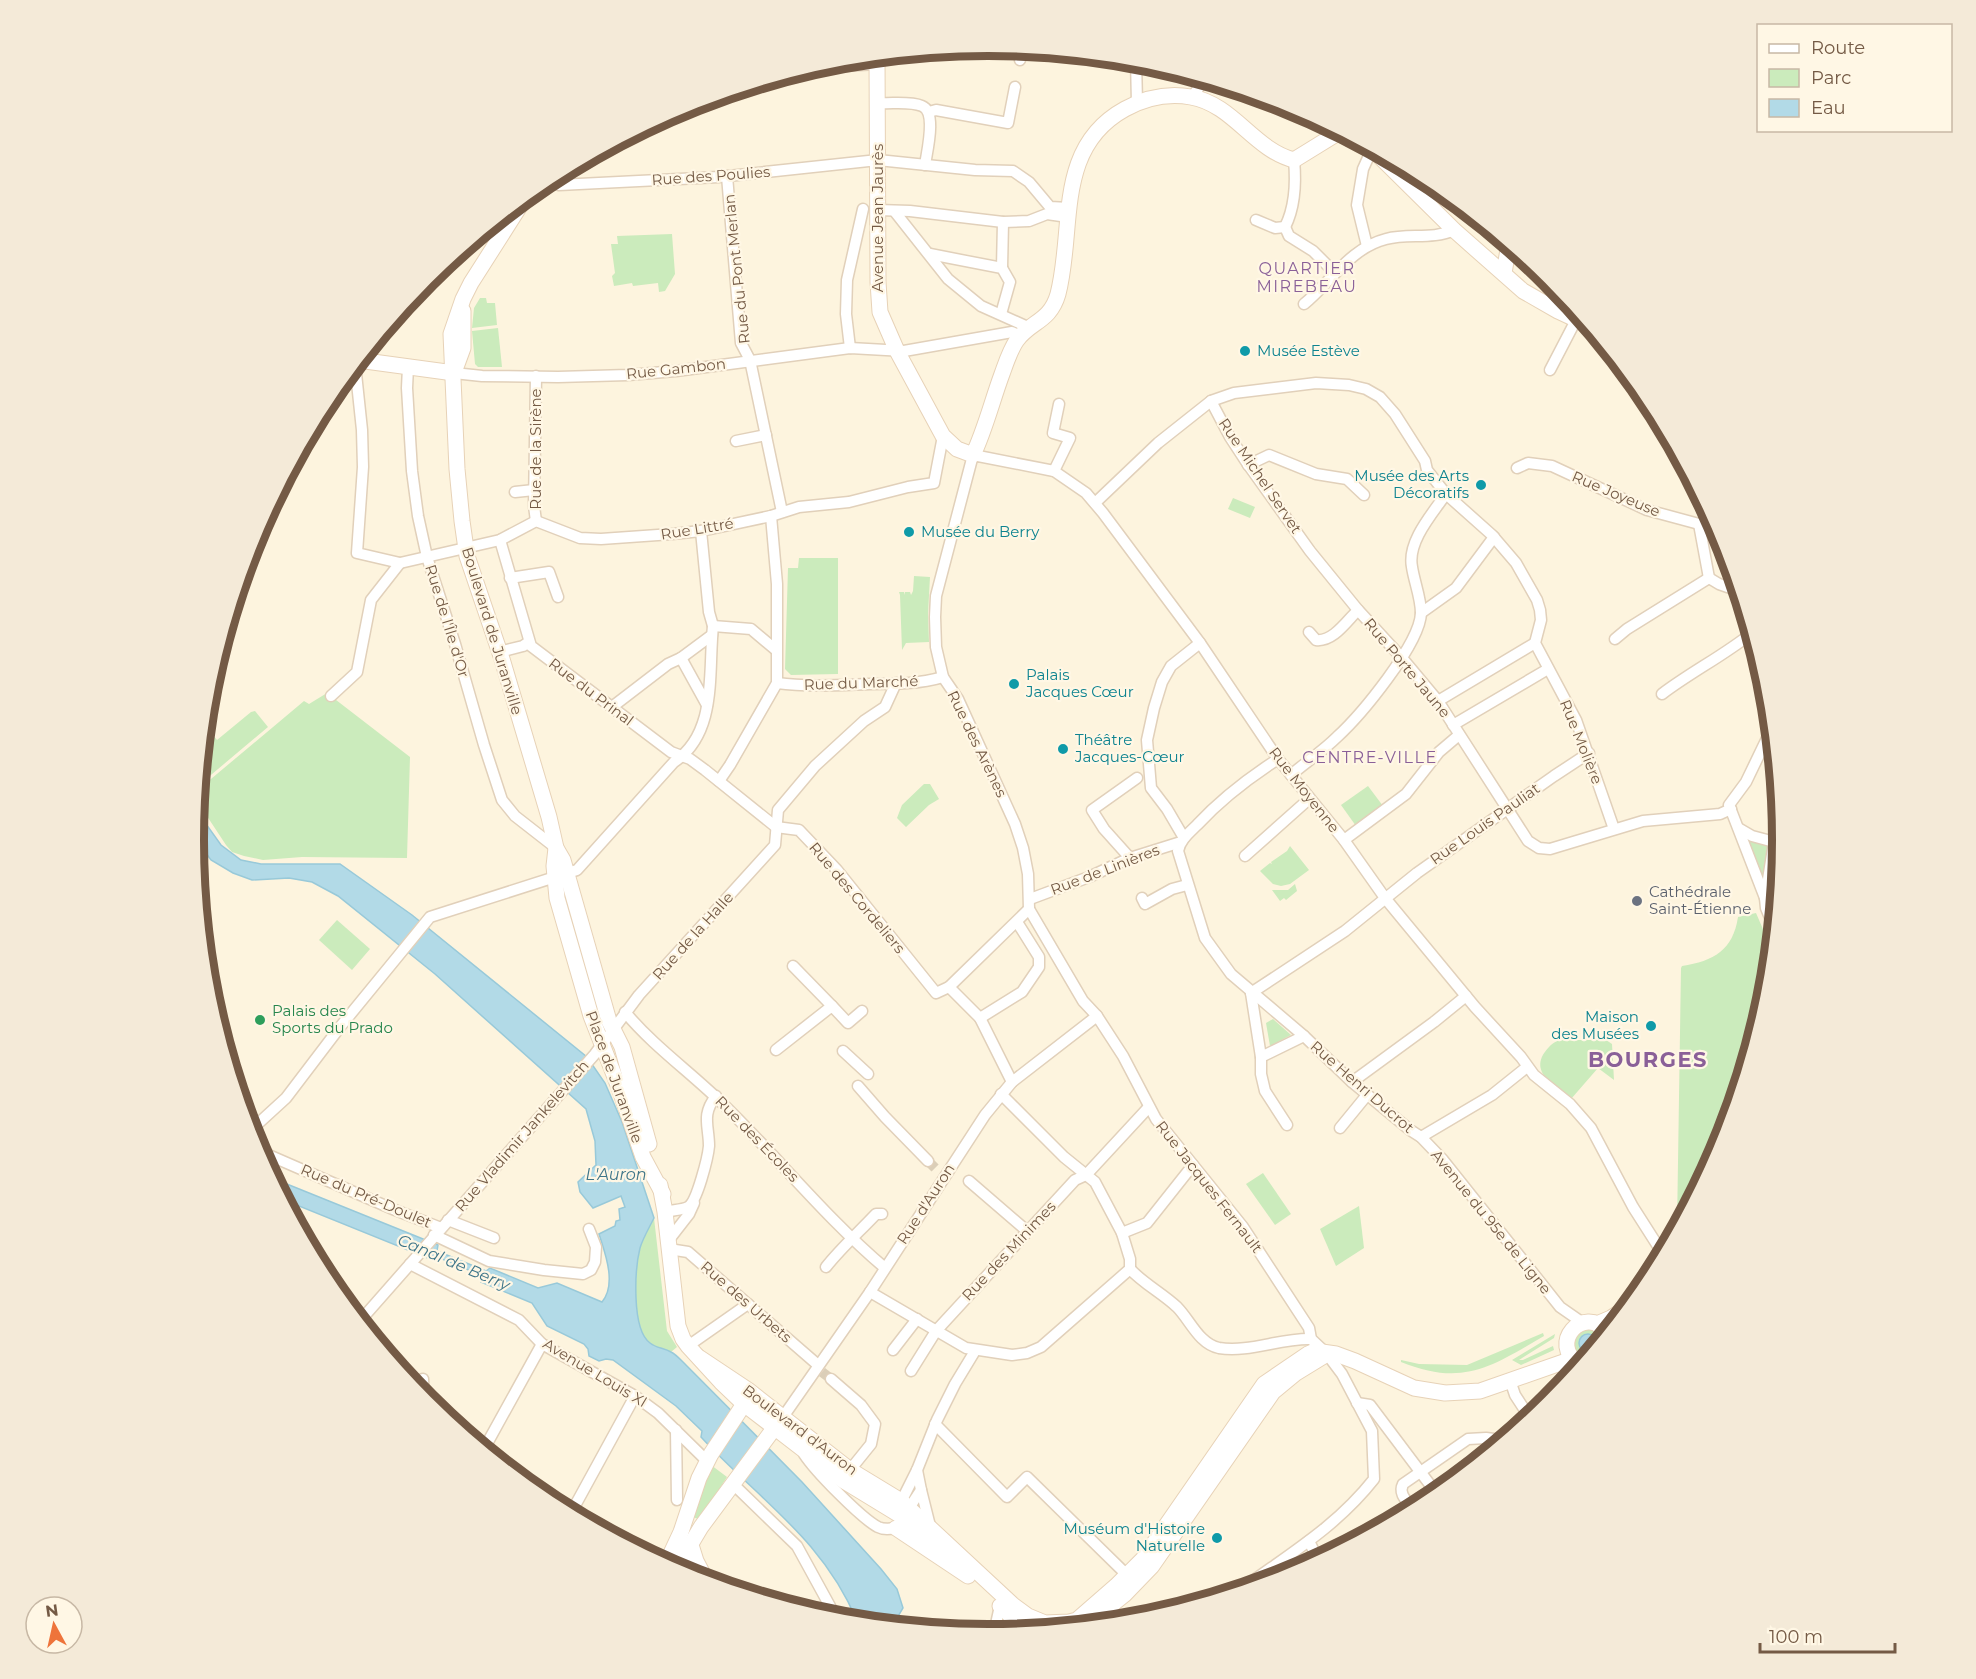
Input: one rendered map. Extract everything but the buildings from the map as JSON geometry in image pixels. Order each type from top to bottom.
[{"type":"main road","name":"Avenue Jean Jaurès","points":[[877,64],[878,159],[871,210],[880,312],[897,351],[943,436],[957,450],[973,455]]},
{"type":"main road","points":[[973,455],[1016,341],[1045,318],[1058,294],[1076,169],[1085,146],[1105,124],[1120,112],[1137,103],[1168,95],[1192,97],[1210,102],[1279,156],[1294,160],[1334,135]]},
{"type":"main road","points":[[1391,168],[1454,230],[1523,291],[1572,317]]},
{"type":"main road","name":"Boulevard de Juranville","points":[[512,217],[471,283],[463,299],[452,334],[457,469],[466,549],[499,652],[566,881]]},
{"type":"main road","points":[[1504,273],[1508,252]]},
{"type":"main road","points":[[367,361],[454,373]]},
{"type":"main road","name":"Place de Juranville","points":[[566,881],[622,1047],[663,1194]]},
{"type":"main road","name":"Place de Juranville","points":[[566,881],[557,898],[598,1048],[643,1157],[663,1194]]},
{"type":"main road","name":"Boulevard d'Auron","points":[[663,1194],[678,1326],[688,1346],[721,1382],[741,1410],[777,1418],[850,1470],[901,1513]]},
{"type":"main road","points":[[1510,1380],[1557,1352],[1578,1325],[1596,1326]]},
{"type":"main road","points":[[1568,1339],[1575,1358]]},
{"type":"main road","points":[[1079,1618],[1143,1559],[1264,1384],[1308,1354],[1315,1351],[1336,1354],[1414,1388],[1445,1393],[1472,1393],[1532,1374],[1561,1361],[1572,1362]]},
{"type":"main road","points":[[1099,1615],[1124,1595],[1152,1566],[1273,1392],[1296,1373],[1326,1354]]},
{"type":"main road","name":"Boulevard d'Auron","points":[[700,1358],[748,1390],[777,1418],[799,1446],[844,1481],[901,1513]]},
{"type":"main road","points":[[682,1561],[686,1517],[699,1478],[709,1458],[741,1410]]},
{"type":"main road","points":[[682,1561],[701,1527],[765,1440],[777,1418]]},
{"type":"main road","points":[[901,1513],[930,1527],[1013,1605],[1028,1616],[1042,1622]]},
{"type":"main road","points":[[901,1513],[1018,1623]]},
{"type":"main road","points":[[686,1517],[701,1527]]},
{"type":"street","points":[[1136,70],[1137,103]]},
{"type":"street","points":[[1192,97],[1201,85]]},
{"type":"street","points":[[929,112],[936,110],[1008,123],[1015,87]]},
{"type":"street","points":[[879,103],[917,105],[929,112],[931,119],[925,165]]},
{"type":"street","points":[[1367,246],[1357,206],[1369,155]]},
{"type":"street","name":"Rue des Poulies","points":[[558,185],[728,176],[878,159],[975,171],[1013,171],[1029,182],[1050,207],[1068,212]]},
{"type":"street","points":[[1294,160],[1295,180],[1285,226],[1289,236],[1313,251],[1335,273]]},
{"type":"street","name":"Rue du Pont Merlan","points":[[728,176],[741,343],[750,360],[782,512]]},
{"type":"street","points":[[850,348],[846,314],[847,280],[871,210],[909,211],[1004,222],[1029,221],[1047,214],[1068,212]]},
{"type":"street","points":[[895,212],[948,279],[981,306],[1001,314],[1025,332]]},
{"type":"street","points":[[1256,220],[1275,228],[1285,226]]},
{"type":"street","points":[[1001,314],[1010,282],[1002,268],[1004,222]]},
{"type":"street","points":[[1304,304],[1354,255],[1367,246],[1400,236],[1442,235],[1454,230]]},
{"type":"street","points":[[930,254],[1002,268]]},
{"type":"street","points":[[1558,311],[1560,304]]},
{"type":"street","points":[[1550,370],[1579,326]]},
{"type":"street","name":"Rue Gambon","points":[[454,373],[536,376],[628,375],[676,371],[850,348],[897,351],[1012,332],[1025,332]]},
{"type":"street","name":"Rue de l'Île d'Or","points":[[408,367],[412,471],[418,516],[427,557],[502,800],[515,816],[556,848]]},
{"type":"street","points":[[356,376],[363,467],[357,553],[400,563],[500,540],[536,521]]},
{"type":"street","name":"Rue de la Sirène","points":[[536,376],[534,490],[536,521]]},
{"type":"street","points":[[1095,503],[1158,443],[1211,401],[1234,393],[1316,383],[1349,385],[1366,389],[1380,398],[1395,414],[1427,470],[1446,494],[1494,537],[1516,563],[1537,600],[1541,620],[1535,643],[1438,701]]},
{"type":"street","name":"Rue Michel Servet","points":[[1211,401],[1248,465],[1310,551]]},
{"type":"street","points":[[973,455],[1054,471],[1070,438],[1053,433],[1059,404]]},
{"type":"street","points":[[736,441],[766,435]]},
{"type":"street","name":"Rue Littré","points":[[536,521],[579,537],[601,539],[701,531],[771,516],[799,507],[849,502],[934,483],[943,436]]},
{"type":"street","name":"Rue des Arènes","points":[[973,455],[936,596],[934,617],[936,646],[943,677],[958,699],[1015,824],[1023,848],[1029,904],[1083,1001],[1097,1016]]},
{"type":"street","points":[[1248,465],[1269,455],[1316,474],[1347,479],[1364,495]]},
{"type":"street","name":"Rue Joyeuse","points":[[1518,468],[1528,463],[1552,466],[1647,510],[1699,525]]},
{"type":"street","name":"Rue Moyenne","points":[[1054,471],[1086,493],[1119,532],[1200,644],[1278,759],[1344,840],[1384,898],[1534,1075],[1581,1114],[1633,1207],[1658,1246]]},
{"type":"street","points":[[515,492],[534,490]]},
{"type":"street","points":[[1291,775],[1336,739],[1359,715],[1410,644],[1421,613],[1411,564],[1411,553],[1426,523],[1446,494]]},
{"type":"street","points":[[719,781],[778,678],[777,584],[771,516]]},
{"type":"street","points":[[1705,524],[1699,525],[1709,578],[1730,588]]},
{"type":"street","points":[[258,1123],[286,1098],[342,1024],[431,918],[566,881],[681,757],[699,734],[706,717],[713,630],[701,531]]},
{"type":"street","points":[[1421,613],[1456,588],[1494,537]]},
{"type":"street","points":[[499,652],[523,646],[529,642],[500,540]]},
{"type":"street","name":"Rue Porte Jaune","points":[[1310,551],[1438,701],[1528,841],[1539,848],[1557,848],[1614,828]]},
{"type":"street","points":[[331,696],[357,672],[371,600],[400,563]]},
{"type":"street","points":[[510,578],[549,572],[558,597]]},
{"type":"street","points":[[1615,639],[1627,629],[1709,578]]},
{"type":"street","points":[[1309,632],[1316,640],[1324,641],[1358,610]]},
{"type":"street","points":[[612,707],[668,664],[681,658],[713,630],[751,629],[776,650]]},
{"type":"street","points":[[1662,694],[1745,638]]},
{"type":"street","name":"Rue du Prinal","points":[[529,642],[531,646],[681,757]]},
{"type":"street","name":"Rue Molière","points":[[1535,643],[1576,720],[1614,828]]},
{"type":"street","points":[[1200,644],[1171,666],[1159,691],[1147,740],[1151,788],[1167,809],[1183,840],[1219,801],[1278,759]]},
{"type":"street","points":[[681,658],[707,705]]},
{"type":"street","points":[[1344,840],[1406,794],[1456,730],[1548,669]]},
{"type":"street","name":"Rue du Marché","points":[[778,678],[794,685],[896,683],[931,681],[943,677]]},
{"type":"street","name":"Rue de la Halle","points":[[598,1048],[625,1012],[775,845],[778,810],[789,796],[815,766],[864,721],[885,707],[896,683]]},
{"type":"street","points":[[1614,828],[1642,821],[1720,814],[1730,807],[1746,782],[1765,742]]},
{"type":"street","name":"Rue Louis Pauliat","points":[[1251,993],[1345,931],[1384,898],[1508,807],[1589,753]]},
{"type":"street","name":"Rue des Cordeliers","points":[[681,757],[690,759],[776,827],[799,830],[837,870],[936,993],[949,987]]},
{"type":"street","points":[[1130,858],[1104,829],[1092,810],[1137,778]]},
{"type":"street","points":[[1245,856],[1309,799]]},
{"type":"street","points":[[1730,807],[1765,898],[1768,913]]},
{"type":"street","points":[[1740,829],[1772,841]]},
{"type":"street","name":"Rue de Linières","points":[[1029,904],[1130,858],[1183,840]]},
{"type":"street","name":"Rue Henri Ducrot","points":[[1183,840],[1178,852],[1205,938],[1231,974],[1304,1036],[1367,1095],[1421,1137]]},
{"type":"street","points":[[1765,898],[1771,874]]},
{"type":"street","points":[[1142,898],[1145,904],[1173,889],[1187,885]]},
{"type":"street","points":[[1012,1082],[980,1018],[949,987],[1017,922],[1029,904]]},
{"type":"street","points":[[980,1018],[1022,992],[1039,967],[1039,957],[1017,922]]},
{"type":"street","points":[[388,973],[401,955]]},
{"type":"street","points":[[793,966],[848,1023],[862,1011]]},
{"type":"street","points":[[1251,993],[1265,1091],[1287,1125]]},
{"type":"street","points":[[1352,1082],[1434,1023],[1466,996]]},
{"type":"street","points":[[776,1050],[832,1006]]},
{"type":"street","name":"Rue des Écoles","points":[[625,1012],[633,1022],[716,1096],[786,1167],[852,1240],[885,1268]]},
{"type":"street","name":"Rue d'Auron","points":[[777,1418],[818,1368],[870,1292],[941,1173],[1001,1094],[1012,1082],[1097,1016]]},
{"type":"street","name":"Rue Jacques Fernault","points":[[1097,1016],[1123,1056],[1146,1098],[1148,1108],[1223,1201],[1261,1254],[1309,1328],[1311,1340],[1342,1374],[1372,1431],[1374,1479],[1357,1501],[1340,1517],[1264,1573]]},
{"type":"street","points":[[1261,1057],[1304,1036]]},
{"type":"street","name":"Rue Vladimir Jankelevitch","points":[[365,1315],[598,1048]]},
{"type":"street","points":[[843,1051],[868,1074]]},
{"type":"street","points":[[1421,1137],[1492,1095],[1527,1066]]},
{"type":"street","points":[[858,1086],[928,1161]]},
{"type":"street","points":[[1001,1094],[1064,1157],[1095,1182],[1122,1233],[1130,1259],[1130,1269],[1139,1279],[1176,1306],[1206,1342],[1215,1347],[1246,1348],[1297,1339],[1311,1340]]},
{"type":"street","points":[[1340,1128],[1367,1095]]},
{"type":"street","points":[[669,1244],[689,1214],[694,1202],[708,1153],[706,1117],[711,1101],[716,1096]]},
{"type":"street","name":"Rue des Minimes","points":[[911,1371],[936,1331],[1075,1180],[1086,1175],[1148,1108]]},
{"type":"street","name":"Avenue du 95e de Ligne","points":[[1421,1137],[1443,1160],[1560,1307],[1596,1326]]},
{"type":"street","name":"Rue du Pré-Doulet","points":[[271,1156],[439,1230]]},
{"type":"street","points":[[1122,1233],[1147,1223],[1193,1165]]},
{"type":"street","points":[[969,1181],[1027,1232]]},
{"type":"street","points":[[665,1212],[687,1208],[694,1202]]},
{"type":"street","points":[[826,1267],[842,1247],[852,1240],[876,1214],[882,1214]]},
{"type":"street","points":[[439,1230],[489,1261],[583,1274],[591,1270],[595,1262],[596,1247],[589,1229]]},
{"type":"street","points":[[439,1230],[494,1238]]},
{"type":"street","points":[[1652,1237],[1661,1242]]},
{"type":"street","name":"Rue des Urbets","points":[[669,1244],[688,1252],[818,1368]]},
{"type":"street","name":"Avenue Louis XI","points":[[410,1264],[519,1320],[542,1344],[635,1396],[709,1458]]},
{"type":"street","points":[[870,1292],[966,1348],[1012,1355],[1027,1353],[1041,1347],[1130,1269]]},
{"type":"street","points":[[688,1346],[748,1304]]},
{"type":"street","name":"Avenue du 95e de Ligne","points":[[1560,1307],[1568,1339]]},
{"type":"street","points":[[893,1350],[917,1319]]},
{"type":"street","points":[[488,1442],[542,1344]]},
{"type":"street","points":[[901,1513],[935,1424],[975,1351]]},
{"type":"street","points":[[831,1379],[861,1405],[875,1424],[871,1443],[850,1470]]},
{"type":"street","points":[[1510,1380],[1515,1395],[1525,1410]]},
{"type":"street","points":[[575,1505],[635,1396]]},
{"type":"street","points":[[1357,1402],[1370,1405],[1431,1486]]},
{"type":"street","points":[[935,1424],[1007,1497],[1027,1476],[1127,1575]]},
{"type":"street","points":[[676,1430],[677,1500]]},
{"type":"street","points":[[1407,1501],[1400,1489],[1403,1484],[1468,1439],[1493,1439]]},
{"type":"street","name":"Boulevard d'Auron","points":[[799,1446],[813,1467],[878,1527],[888,1530],[901,1513]]},
{"type":"street","points":[[917,1470],[930,1527]]},
{"type":"street","points":[[735,1481],[797,1546],[830,1607]]},
{"type":"street","points":[[901,1513],[921,1490]]},
{"type":"street","points":[[1309,1541],[1314,1552]]},
{"type":"street","points":[[996,1624],[1000,1606]]},
{"type":"green space","points":[[672,234],[675,274],[665,291],[659,292],[658,283],[614,286],[612,276],[615,273],[611,244],[618,244],[617,236]]},
{"type":"green space","points":[[480,298],[486,298],[487,303],[495,303],[497,325],[472,328],[474,308]]},
{"type":"green space","points":[[498,328],[502,367],[478,367],[475,364],[472,331]]},
{"type":"green space","points":[[1233,498],[1255,507],[1250,518],[1228,509]]},
{"type":"green space","points":[[799,558],[838,558],[838,674],[791,675],[785,669],[788,568],[798,568]]},
{"type":"green space","points":[[914,576],[930,577],[929,642],[906,643],[902,650],[899,592],[904,592],[905,595],[905,592],[910,592],[911,595]]},
{"type":"green space","points":[[327,693],[410,757],[407,858],[302,857],[263,860],[244,856],[232,852],[205,813],[207,783],[304,701],[309,704]]},
{"type":"green space","points":[[255,711],[268,727],[207,778],[212,733],[217,740]]},
{"type":"green space","points":[[924,784],[930,784],[939,799],[929,805],[906,827],[897,818],[902,805]]},
{"type":"green space","points":[[1368,786],[1383,806],[1356,826],[1341,805]]},
{"type":"green space","points":[[1747,837],[1770,844],[1765,874],[1760,875]]},
{"type":"green space","points":[[1290,846],[1309,870],[1290,884],[1281,886],[1273,884],[1260,871],[1270,863],[1272,864],[1271,862],[1287,851]]},
{"type":"green space","points":[[1295,884],[1297,891],[1286,900],[1284,898],[1280,901],[1272,890],[1288,890]]},
{"type":"green space","points":[[1756,913],[1766,935],[1757,992],[1730,1092],[1712,1140],[1677,1212],[1681,968],[1704,961],[1727,946],[1732,938],[1738,917]]},
{"type":"green space","points":[[337,920],[370,949],[352,970],[319,940]]},
{"type":"green space","points":[[1273,1019],[1291,1035],[1270,1046],[1266,1023]]},
{"type":"green space","points":[[1568,1033],[1574,1034],[1573,1040],[1606,1040],[1612,1044],[1614,1080],[1598,1068],[1571,1099],[1545,1077],[1540,1063],[1549,1047]]},
{"type":"green space","points":[[1263,1173],[1291,1214],[1275,1225],[1246,1184]]},
{"type":"green space","points":[[1359,1206],[1364,1248],[1336,1266],[1320,1229]]},
{"type":"green space","points":[[654,1218],[667,1331],[677,1347],[671,1352],[657,1348],[643,1336],[637,1312],[638,1257],[643,1240]]},
{"type":"green space","points":[[1593,1329],[1597,1332],[1594,1336],[1592,1334],[1581,1337],[1579,1344],[1583,1349],[1579,1354],[1574,1347],[1573,1339],[1579,1331]]},
{"type":"green space","points":[[1543,1333],[1544,1336],[1508,1357],[1476,1370],[1442,1373],[1401,1362],[1401,1360],[1419,1364],[1467,1365]]},
{"type":"green space","points":[[1555,1334],[1554,1338],[1519,1360],[1553,1346],[1554,1350],[1521,1365],[1512,1360]]},
{"type":"green space","points":[[711,1465],[727,1477],[703,1515],[698,1519],[693,1517]]},
{"type":"water","points":[[205,822],[221,845],[241,860],[261,864],[340,864],[412,915],[587,1057],[605,1083],[622,1122],[654,1218],[641,1244],[638,1257],[637,1312],[644,1336],[652,1345],[671,1352],[681,1360],[802,1482],[881,1569],[897,1589],[903,1608],[897,1618],[852,1611],[843,1592],[808,1543],[701,1437],[702,1431],[676,1406],[613,1360],[599,1361],[589,1356],[584,1344],[547,1326],[532,1303],[481,1282],[483,1276],[435,1256],[430,1259],[295,1204],[283,1183],[438,1245],[437,1251],[486,1271],[490,1268],[538,1288],[557,1283],[602,1302],[609,1286],[609,1278],[607,1259],[599,1234],[615,1226],[616,1221],[620,1220],[619,1209],[625,1207],[621,1196],[593,1208],[580,1192],[578,1182],[596,1165],[595,1141],[586,1109],[435,974],[338,896],[312,882],[289,878],[252,880],[233,873],[211,860],[204,851]]},
{"type":"water","points":[[1584,1334],[1594,1336],[1582,1350],[1579,1347],[1579,1339]]},
{"type":"tunnel","points":[[928,1161],[938,1171]]},
{"type":"tunnel","points":[[822,1372],[831,1379]]},
{"type":"place","name":"Musée Estève","points":[[1245,351]]},
{"type":"place","name":"Musée des Arts Décoratifs","points":[[1481,485]]},
{"type":"place","name":"Musée du Berry","points":[[909,532]]},
{"type":"place","name":"Palais Jacques Cœur","points":[[1014,684]]},
{"type":"place","name":"Théâtre Jacques-Cœur","points":[[1063,749]]},
{"type":"place","name":"Cathédrale Saint-Étienne","points":[[1637,901]]},
{"type":"place","name":"Palais des Sports du Prado","points":[[260,1020]]},
{"type":"place","name":"Maison des Musées","points":[[1651,1026]]},
{"type":"place","name":"Muséum d'Histoire Naturelle","points":[[1217,1538]]},
{"type":"district","name":"QUARTIER MIREBEAU","points":[[1307,277]]},
{"type":"district","name":"CENTRE-VILLE","points":[[1370,757]]},
{"type":"district","name":"BOURGES","points":[[1648,1060]]},
{"type":"water label","name":"L'Auron","points":[[616,1174]]},
{"type":"water label","name":"Canal de Berry","points":[[454,1262]]}]
